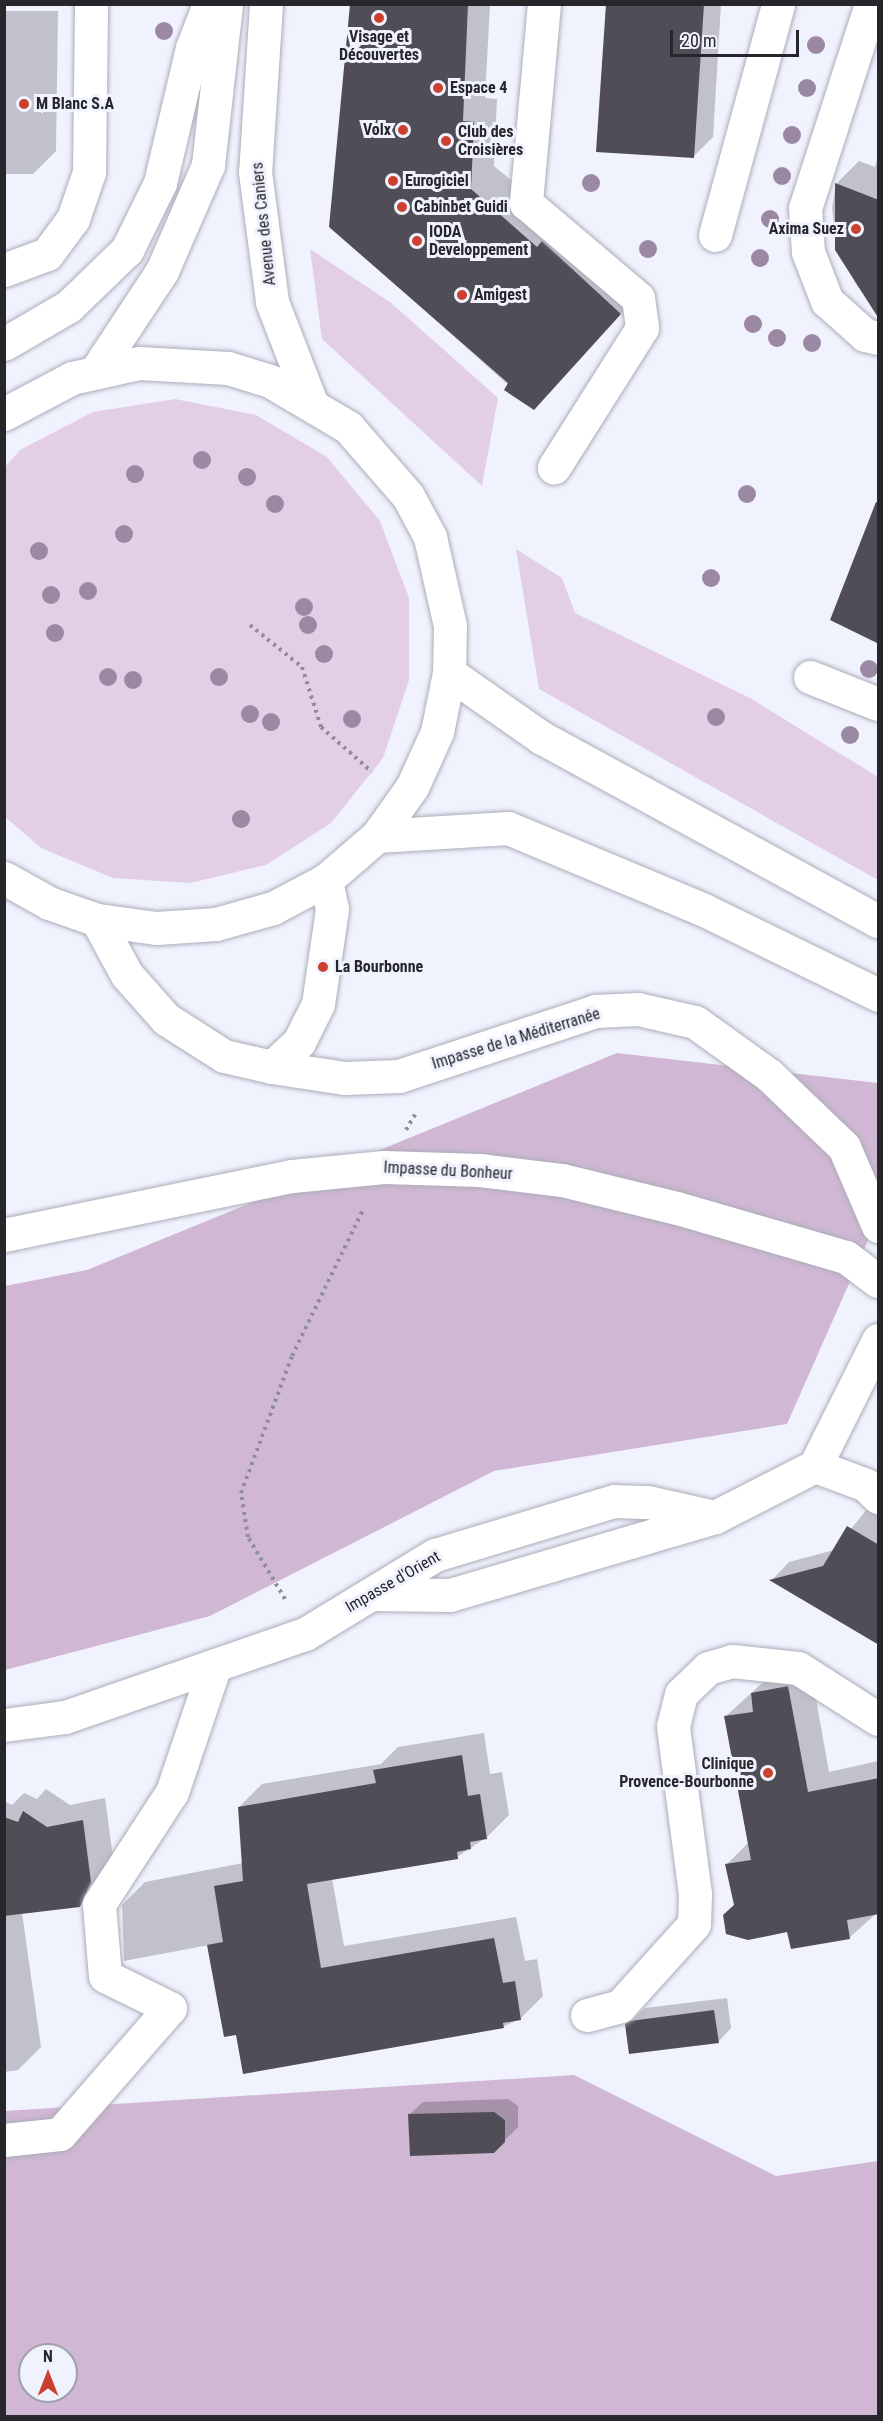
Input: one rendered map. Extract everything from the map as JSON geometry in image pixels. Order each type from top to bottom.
[{"type":"main road","points":[[4,270],[47,254],[73,219],[89,172],[91,4]]},
{"type":"main road","points":[[4,344],[69,306],[127,250],[160,183],[192,48],[209,4]]},
{"type":"main road","points":[[96,371],[162,271],[208,165],[226,4]]},
{"type":"main road","name":"Avenue des Caniers","points":[[266,4],[255,172],[273,302],[310,400]]},
{"type":"main road","points":[[544,4],[526,203],[638,298],[642,328],[554,467]]},
{"type":"main road","points":[[715,235],[778,4]]},
{"type":"main road","points":[[872,4],[806,208],[808,252],[827,301],[865,335],[879,339]]},
{"type":"main road","points":[[4,878],[49,903],[97,920],[156,928],[216,924],[273,908],[326,880],[377,836],[412,787],[438,732],[449,672],[443,581],[424,527],[381,459],[310,400],[228,368],[139,363],[96,371],[12,403]]},
{"type":"main road","points":[[449,672],[542,738],[879,921]]},
{"type":"main road","points":[[810,678],[879,704]]},
{"type":"main road","points":[[377,836],[508,828],[704,910],[879,995]]},
{"type":"main road","points":[[272,1067],[298,1042],[318,1005],[332,909],[326,880]]},
{"type":"main road","name":"Impasse de la Méditerranée","points":[[97,920],[127,975],[166,1019],[224,1056],[272,1067],[345,1078],[399,1076],[595,1011],[638,1009],[695,1022],[769,1075],[844,1147],[879,1226]]},
{"type":"main road","name":"Impasse du Bonheur","points":[[4,1235],[292,1176],[384,1167],[562,1180],[846,1257],[879,1281]]},
{"type":"main road","points":[[371,1594],[450,1595],[715,1517],[815,1466],[879,1340]]},
{"type":"main road","points":[[815,1466],[866,1485],[879,1497]]},
{"type":"main road","name":"Impasse d'Orient","points":[[4,1725],[65,1717],[305,1634],[435,1555],[614,1501],[648,1502],[715,1517]]},
{"type":"main road","points":[[587,2015],[620,2006],[694,1924],[695,1894],[673,1726],[681,1694],[708,1668],[732,1661],[798,1668],[879,1719]]},
{"type":"main road","points":[[4,2140],[60,2134],[170,2008],[105,1976],[99,1904],[171,1792],[215,1665]]},
{"type":"path","points":[[250,626],[302,667],[321,727],[372,772]]},
{"type":"path","points":[[305,1634],[248,1537],[241,1493],[292,1356],[384,1167],[418,1109],[446,1097],[438,1063]]},
{"type":"shaded area","points":[[310,249],[390,302],[498,398],[482,486],[322,339]]},
{"type":"shaded area","points":[[175,399],[256,415],[327,457],[380,521],[409,598],[409,680],[383,758],[331,823],[266,865],[190,883],[113,878],[41,848],[4,816],[5,467],[20,450],[93,412]]},
{"type":"shaded area","points":[[516,549],[562,578],[575,613],[750,698],[878,777],[878,880],[539,689]]},
{"type":"shaded area","points":[[617,1053],[878,1083],[878,1218],[787,1424],[494,1471],[210,1616],[5,1670],[5,1286],[87,1270]]},
{"type":"shaded area","points":[[574,2075],[776,2176],[878,2161],[878,2416],[5,2416],[5,2111]]},
{"type":"building","points":[[350,4],[468,4],[463,121],[474,122],[471,189],[537,247],[542,241],[621,314],[534,410],[504,390],[508,383],[329,227]]},
{"type":"building","points":[[606,4],[704,4],[694,158],[596,152]]},
{"type":"building","name":"Axima Suez","points":[[835,183],[879,200],[879,319],[835,250]]},
{"type":"building","points":[[876,502],[879,503],[879,644],[830,620]]},
{"type":"building","points":[[847,1526],[879,1545],[879,1645],[769,1580],[823,1566]]},
{"type":"building","points":[[788,1686],[808,1792],[879,1778],[879,1914],[847,1920],[850,1939],[791,1949],[787,1932],[748,1940],[726,1934],[723,1915],[734,1905],[725,1864],[751,1860],[724,1716],[753,1712],[751,1693]]},
{"type":"building","points":[[462,1755],[468,1796],[480,1794],[487,1839],[470,1842],[471,1849],[457,1852],[458,1859],[307,1884],[321,1968],[494,1938],[503,1983],[515,1981],[521,2020],[503,2023],[504,2028],[243,2074],[236,2035],[224,2037],[207,1945],[223,1942],[214,1886],[243,1881],[238,1807],[376,1783],[373,1770]]},
{"type":"building","points":[[23,1811],[47,1827],[83,1820],[91,1882],[80,1907],[4,1916],[4,1817],[18,1822]]},
{"type":"building","points":[[714,2010],[719,2043],[629,2054],[625,2024],[630,2021]]},
{"type":"building","points":[[494,2112],[505,2120],[505,2142],[494,2153],[410,2156],[408,2114]]},
{"type":"place","name":"Visage et Découvertes","points":[[379,18]]},
{"type":"place","name":"Espace 4","points":[[438,88]]},
{"type":"place","name":"M Blanc S.A","points":[[24,104]]},
{"type":"place","name":"Volx","points":[[403,130]]},
{"type":"place","name":"Club des Croisières","points":[[446,141]]},
{"type":"place","name":"Eurogiciel","points":[[393,181]]},
{"type":"place","name":"Cabinbet Guidi","points":[[402,207]]},
{"type":"place","name":"Axima Suez","points":[[856,229]]},
{"type":"place","name":"IODA Developpement","points":[[417,241]]},
{"type":"place","name":"Amigest","points":[[462,295]]},
{"type":"place","name":"La Bourbonne","points":[[323,967]]},
{"type":"place","name":"Clinique Provence-Bourbonne","points":[[768,1773]]}]
